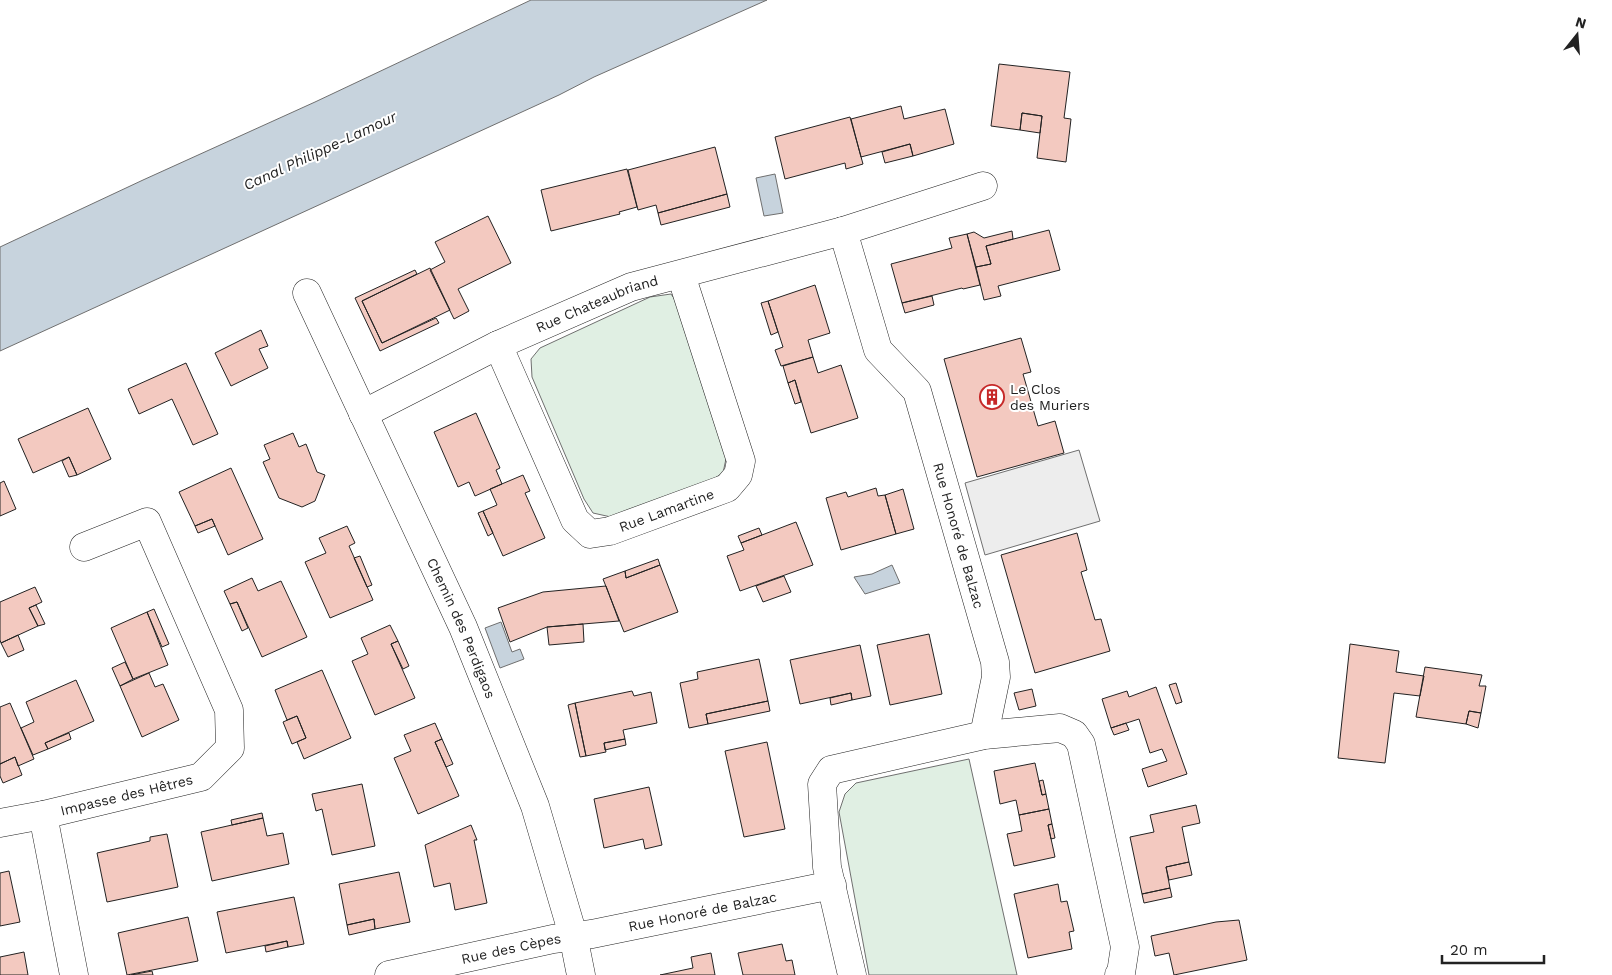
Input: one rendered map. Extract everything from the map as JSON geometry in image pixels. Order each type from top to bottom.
[{"type":"street","name":"Rue Chateaubriand","points":[[364,414],[498,345],[631,287],[843,231],[983,186]]},
{"type":"street","name":"Rue Honoré de Balzac","points":[[843,231],[878,350],[916,392],[995,662],[996,677],[984,735]]},
{"type":"street","name":"Rue Lamartine","points":[[498,345],[576,520],[590,534],[610,531],[727,488],[738,475],[741,461],[681,275]]},
{"type":"street","name":"Chemin des Perdigaos","points":[[307,293],[467,636],[535,806],[573,935],[581,975]]},
{"type":"street","name":"Impasse des Hêtres","points":[[74,975],[43,815],[201,777],[230,748],[229,710],[147,522],[84,547]]},
{"type":"street","points":[[852,975],[827,866],[822,784],[831,770],[984,735],[1060,728],[1074,734],[1081,744],[1125,947],[1119,975]]},
{"type":"street","points":[[0,823],[43,815]]},
{"type":"street","name":"Rue Honoré de Balzac","points":[[573,935],[592,934],[832,885]]},
{"type":"street","name":"Rue des Cèpes","points":[[389,975],[573,935]]},
{"type":"green space","points":[[671,294],[685,314],[727,454],[723,473],[708,482],[611,517],[593,513],[584,499],[532,377],[531,359],[540,348],[650,297]]},
{"type":"green space","points":[[969,759],[1017,975],[869,975],[839,812],[845,794],[856,783]]},
{"type":"shaded area","points":[[1079,450],[1100,521],[985,555],[965,483]]},
{"type":"water","name":"Canal Philippe-Lamour","points":[[531,0],[767,0],[594,77],[559,95],[0,351],[0,247]]},
{"type":"water","points":[[775,174],[783,213],[764,216],[756,178]]},
{"type":"water","points":[[892,565],[900,583],[865,594],[854,577],[872,574]]},
{"type":"water","points":[[501,622],[512,652],[520,649],[524,659],[500,668],[485,628]]},
{"type":"building","points":[[999,64],[1070,72],[1064,118],[1071,119],[1066,162],[1037,158],[1042,116],[1022,113],[1020,130],[991,126]]},
{"type":"building","points":[[901,106],[904,119],[945,109],[954,144],[913,156],[910,144],[861,157],[851,119]]},
{"type":"building","points":[[1022,113],[1042,116],[1040,133],[1020,130]]},
{"type":"building","points":[[850,117],[863,164],[846,169],[845,163],[785,179],[775,137]]},
{"type":"building","points":[[910,144],[913,156],[885,163],[882,152]]},
{"type":"building","points":[[715,147],[727,194],[658,213],[656,205],[638,210],[628,170]]},
{"type":"building","points":[[627,169],[637,207],[619,212],[620,214],[551,231],[541,190]]},
{"type":"building","points":[[727,194],[730,207],[661,225],[658,213]]},
{"type":"building","points":[[488,216],[511,263],[458,289],[469,311],[454,319],[430,270],[445,262],[435,242]]},
{"type":"building","points":[[1049,230],[1060,270],[998,286],[1001,296],[984,300],[976,267],[991,264],[986,246]]},
{"type":"building","points":[[1012,231],[1013,239],[986,246],[991,264],[976,267],[967,234],[974,232],[984,238]]},
{"type":"building","points":[[967,234],[980,285],[902,303],[891,264],[952,248],[949,238]]},
{"type":"building","points":[[430,268],[450,310],[382,343],[362,301]]},
{"type":"building","points":[[415,270],[417,274],[362,301],[382,343],[436,318],[439,323],[380,351],[355,298]]},
{"type":"building","points":[[815,285],[830,333],[808,340],[813,357],[781,366],[775,350],[783,347],[768,301]]},
{"type":"building","points":[[932,296],[934,305],[905,313],[902,303]]},
{"type":"building","points":[[768,301],[778,332],[771,335],[761,303]]},
{"type":"building","points":[[261,330],[268,346],[259,349],[268,368],[231,386],[215,353]]},
{"type":"building","name":"Le Clos des Muriers","points":[[1021,338],[1031,372],[1023,374],[1038,426],[1055,421],[1064,453],[977,477],[944,359]]},
{"type":"building","points":[[813,357],[818,373],[841,365],[858,418],[811,433],[795,380],[788,383],[783,366]]},
{"type":"building","points":[[186,363],[218,434],[193,445],[172,399],[139,414],[128,389]]},
{"type":"building","points":[[795,380],[801,402],[795,404],[788,383]]},
{"type":"building","points":[[88,408],[111,459],[77,475],[69,457],[33,473],[18,439]]},
{"type":"building","points":[[476,413],[500,468],[496,470],[502,484],[475,496],[469,482],[458,487],[434,432]]},
{"type":"building","points":[[293,433],[299,447],[306,444],[317,472],[325,475],[315,501],[302,507],[279,498],[263,462],[270,459],[264,445]]},
{"type":"building","points":[[69,457],[77,475],[69,477],[62,461]]},
{"type":"building","points":[[231,468],[263,539],[228,555],[212,519],[195,526],[179,492]]},
{"type":"building","points":[[523,475],[530,491],[525,493],[545,538],[503,556],[483,511],[497,505],[490,489]]},
{"type":"building","points":[[4,481],[16,509],[0,516],[0,483]]},
{"type":"building","points":[[876,488],[878,496],[885,495],[896,534],[841,550],[826,498],[846,492],[848,497]]},
{"type":"building","points":[[903,489],[914,529],[896,534],[885,495]]},
{"type":"building","points":[[483,511],[493,533],[488,536],[478,513]]},
{"type":"building","points":[[212,519],[215,526],[198,533],[195,526]]},
{"type":"building","points":[[796,522],[813,565],[740,591],[727,556],[744,550],[741,543]]},
{"type":"building","points":[[347,526],[355,543],[349,546],[373,600],[330,618],[305,562],[326,553],[319,538]]},
{"type":"building","points":[[759,528],[762,535],[741,543],[738,536]]},
{"type":"building","points":[[1077,533],[1087,570],[1081,572],[1095,620],[1101,619],[1110,651],[1035,673],[1001,555]]},
{"type":"building","points":[[360,556],[372,585],[367,587],[354,558]]},
{"type":"building","points":[[658,559],[660,565],[626,578],[625,571]]},
{"type":"building","points":[[660,565],[678,612],[624,632],[603,579],[625,571],[626,578]]},
{"type":"building","points":[[784,576],[791,592],[763,602],[756,586]]},
{"type":"building","points":[[252,578],[258,591],[281,581],[307,637],[262,657],[237,602],[230,604],[224,591]]},
{"type":"building","points":[[606,586],[619,621],[547,627],[510,642],[498,608],[543,592]]},
{"type":"building","points":[[35,587],[42,602],[29,608],[38,626],[1,643],[0,602]]},
{"type":"building","points":[[237,602],[248,628],[242,631],[230,604]]},
{"type":"building","points":[[36,605],[45,624],[38,626],[29,608]]},
{"type":"building","points":[[154,609],[169,644],[162,647],[147,612]]},
{"type":"building","points":[[147,612],[168,665],[133,679],[111,628]]},
{"type":"building","points":[[583,624],[584,642],[549,645],[547,627]]},
{"type":"building","points":[[390,625],[398,641],[391,644],[415,698],[375,715],[352,661],[368,654],[361,638]]},
{"type":"building","points":[[929,634],[942,694],[890,705],[877,645]]},
{"type":"building","points":[[18,635],[24,650],[8,657],[1,643]]},
{"type":"building","points":[[398,641],[409,666],[403,669],[391,644]]},
{"type":"building","points":[[1350,644],[1399,651],[1396,672],[1424,676],[1420,696],[1394,693],[1385,763],[1338,758]]},
{"type":"building","points":[[860,645],[871,696],[852,700],[851,693],[800,704],[790,660]]},
{"type":"building","points":[[759,659],[768,701],[706,714],[708,724],[689,728],[680,683],[698,679],[697,672]]},
{"type":"building","points":[[125,662],[133,679],[120,686],[112,668]]},
{"type":"building","points":[[1425,667],[1482,675],[1479,686],[1486,686],[1481,713],[1469,711],[1466,724],[1416,717]]},
{"type":"building","points":[[322,670],[351,738],[304,759],[297,742],[306,738],[297,716],[287,720],[275,690]]},
{"type":"building","points":[[149,673],[155,687],[163,684],[179,720],[142,737],[120,686]]},
{"type":"building","points":[[76,680],[94,721],[45,743],[48,749],[33,755],[21,728],[34,722],[26,702]]},
{"type":"building","points":[[1176,683],[1182,702],[1176,704],[1169,685]]},
{"type":"building","points":[[1156,687],[1187,774],[1148,787],[1142,769],[1167,761],[1162,749],[1150,753],[1139,719],[1111,728],[1102,699],[1127,691],[1129,697]]},
{"type":"building","points":[[1032,689],[1036,706],[1019,710],[1014,693]]},
{"type":"building","points":[[632,691],[634,696],[651,692],[657,723],[623,730],[625,739],[604,743],[606,752],[586,756],[575,703]]},
{"type":"building","points":[[851,693],[852,700],[831,705],[830,698]]},
{"type":"building","points":[[768,701],[770,711],[708,724],[706,714]]},
{"type":"building","points":[[10,703],[34,759],[18,766],[15,757],[0,764],[0,707]]},
{"type":"building","points":[[575,703],[586,756],[580,757],[568,705]]},
{"type":"building","points":[[1469,711],[1481,713],[1478,728],[1466,724]]},
{"type":"building","points":[[297,716],[306,738],[292,744],[283,722]]},
{"type":"building","points":[[435,723],[442,739],[435,742],[459,796],[418,814],[394,758],[411,751],[404,735]]},
{"type":"building","points":[[1126,723],[1129,730],[1114,735],[1111,728]]},
{"type":"building","points":[[69,733],[71,739],[48,749],[45,743]]},
{"type":"building","points":[[442,739],[453,764],[446,767],[435,742]]},
{"type":"building","points":[[625,739],[626,745],[605,750],[604,743]]},
{"type":"building","points":[[767,742],[785,829],[744,837],[725,751]]},
{"type":"building","points":[[15,757],[22,775],[3,783],[0,776],[0,764]]},
{"type":"building","points":[[1035,763],[1042,795],[1046,794],[1049,809],[1019,815],[1016,800],[1000,804],[994,771]]},
{"type":"building","points":[[1043,780],[1046,794],[1042,795],[1039,781]]},
{"type":"building","points":[[362,784],[375,846],[332,855],[322,809],[316,811],[312,794]]},
{"type":"building","points":[[649,787],[662,845],[645,849],[643,839],[604,848],[594,799]]},
{"type":"building","points":[[1196,805],[1200,823],[1182,827],[1189,862],[1166,867],[1170,888],[1142,894],[1130,837],[1154,832],[1150,815]]},
{"type":"building","points":[[1049,809],[1052,824],[1048,825],[1055,857],[1014,866],[1007,834],[1022,831],[1019,815]]},
{"type":"building","points":[[262,813],[263,818],[232,825],[231,820]]},
{"type":"building","points":[[263,818],[267,836],[283,833],[289,864],[212,881],[201,832]]},
{"type":"building","points":[[1052,824],[1055,838],[1051,839],[1048,825]]},
{"type":"building","points":[[471,825],[477,840],[474,840],[487,903],[455,910],[450,883],[434,887],[425,845]]},
{"type":"building","points":[[167,834],[178,887],[107,902],[97,853],[150,841],[150,837]]},
{"type":"building","points":[[1189,862],[1192,875],[1169,880],[1166,867]]},
{"type":"building","points":[[9,871],[20,922],[0,926],[0,873]]},
{"type":"building","points":[[399,872],[410,922],[375,929],[374,919],[347,925],[339,884]]},
{"type":"building","points":[[1058,884],[1061,902],[1067,901],[1074,931],[1069,932],[1072,949],[1028,958],[1014,894]]},
{"type":"building","points":[[1170,888],[1172,897],[1144,903],[1142,894]]},
{"type":"building","points":[[294,897],[304,944],[288,947],[287,941],[226,953],[217,912]]},
{"type":"building","points":[[188,917],[198,961],[127,975],[118,933]]},
{"type":"building","points":[[374,919],[375,929],[349,935],[347,925]]},
{"type":"building","points":[[1239,920],[1247,960],[1174,975],[1169,953],[1155,956],[1151,936],[1216,922]]},
{"type":"building","points":[[287,941],[288,947],[266,952],[265,946]]},
{"type":"building","points":[[782,944],[786,961],[792,960],[795,975],[743,975],[738,953]]},
{"type":"building","points":[[24,952],[28,975],[0,975],[0,957]]},
{"type":"building","points":[[711,953],[715,975],[660,975],[693,968],[691,957]]},
{"type":"building","points":[[152,971],[153,975],[131,975]]},
{"type":"place","name":"Le Clos des Muriers","points":[[992,397]]}]
